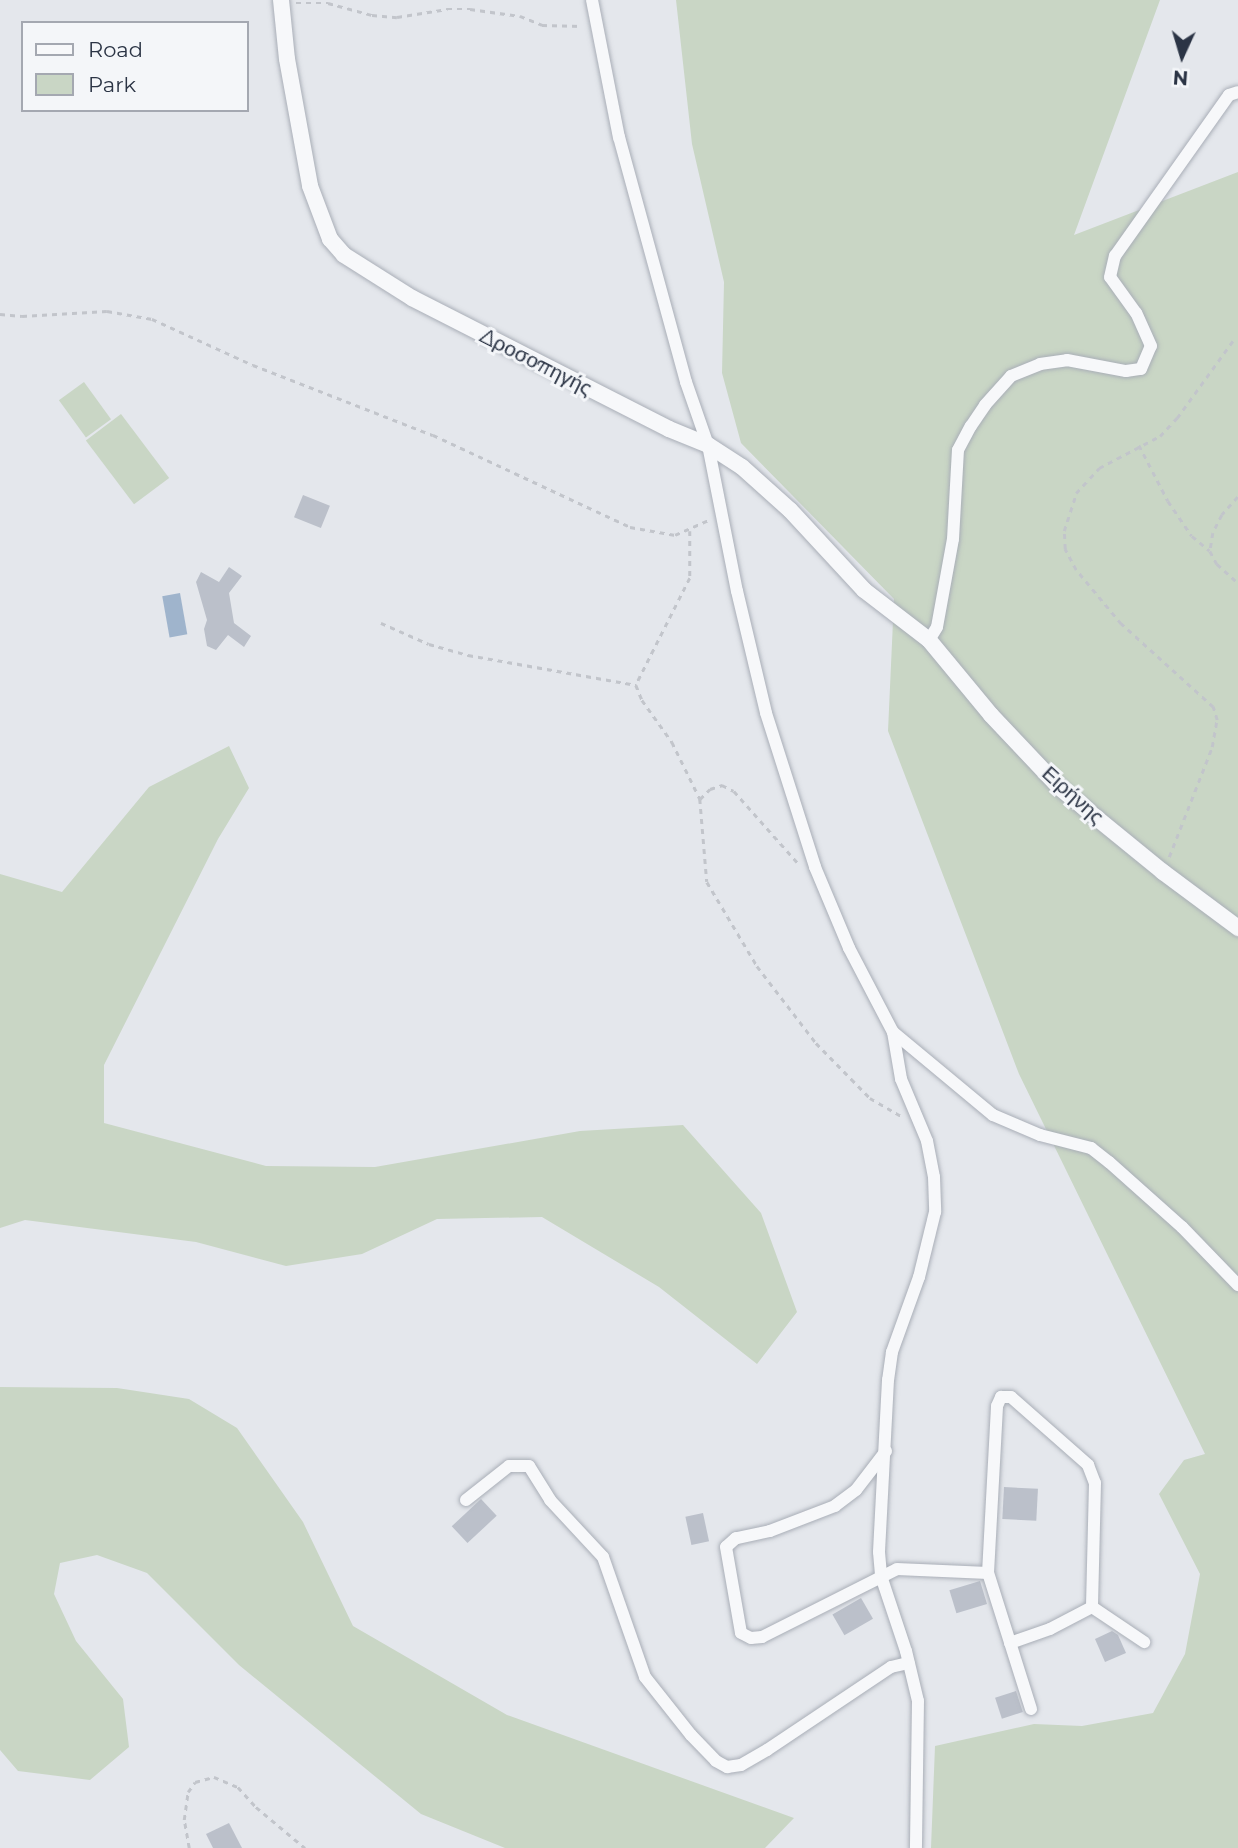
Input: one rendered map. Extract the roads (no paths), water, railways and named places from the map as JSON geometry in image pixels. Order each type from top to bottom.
[{"type":"street","points":[[592,0],[619,137],[686,382],[708,446],[766,713],[815,867],[849,948],[892,1032],[901,1079],[920,1123],[934,1177],[935,1212],[919,1277],[892,1352],[879,1552],[881,1576],[918,1701],[916,1848]]},
{"type":"street","name":"Δροσοπηγής","points":[[283,5],[287,59],[310,186],[331,239],[344,255],[412,298],[669,429],[708,446],[742,467],[790,510],[864,590],[929,640]]},
{"type":"street","points":[[929,640],[937,627],[953,539],[958,450],[971,426],[985,405],[1011,376],[1040,364],[1067,360],[1126,371],[1140,369],[1151,346],[1136,313],[1110,277],[1115,256],[1229,95],[1238,92]]},
{"type":"street","name":"Ειρήνης","points":[[929,640],[991,715],[1060,788],[1163,872],[1238,928]]},
{"type":"street","points":[[892,1032],[993,1115],[1040,1135],[1091,1148],[1109,1161],[1182,1227],[1238,1285]]},
{"type":"street","points":[[1031,1709],[988,1573],[997,1406],[1001,1397],[1011,1397],[1088,1465],[1095,1483],[1092,1607]]},
{"type":"street","points":[[886,1451],[856,1490],[835,1506],[770,1531],[736,1538],[726,1547],[741,1633],[751,1638],[762,1637],[897,1569],[988,1573]]},
{"type":"street","points":[[466,1500],[509,1466],[529,1466],[550,1500],[603,1557],[645,1677],[691,1735],[727,1767],[741,1765],[767,1750],[891,1667],[909,1664]]},
{"type":"street","points":[[1092,1607],[1144,1642]]},
{"type":"street","points":[[1010,1643],[1050,1629],[1092,1607]]},
{"type":"water","points":[[180,593],[187,634],[170,637],[162,596]]}]
